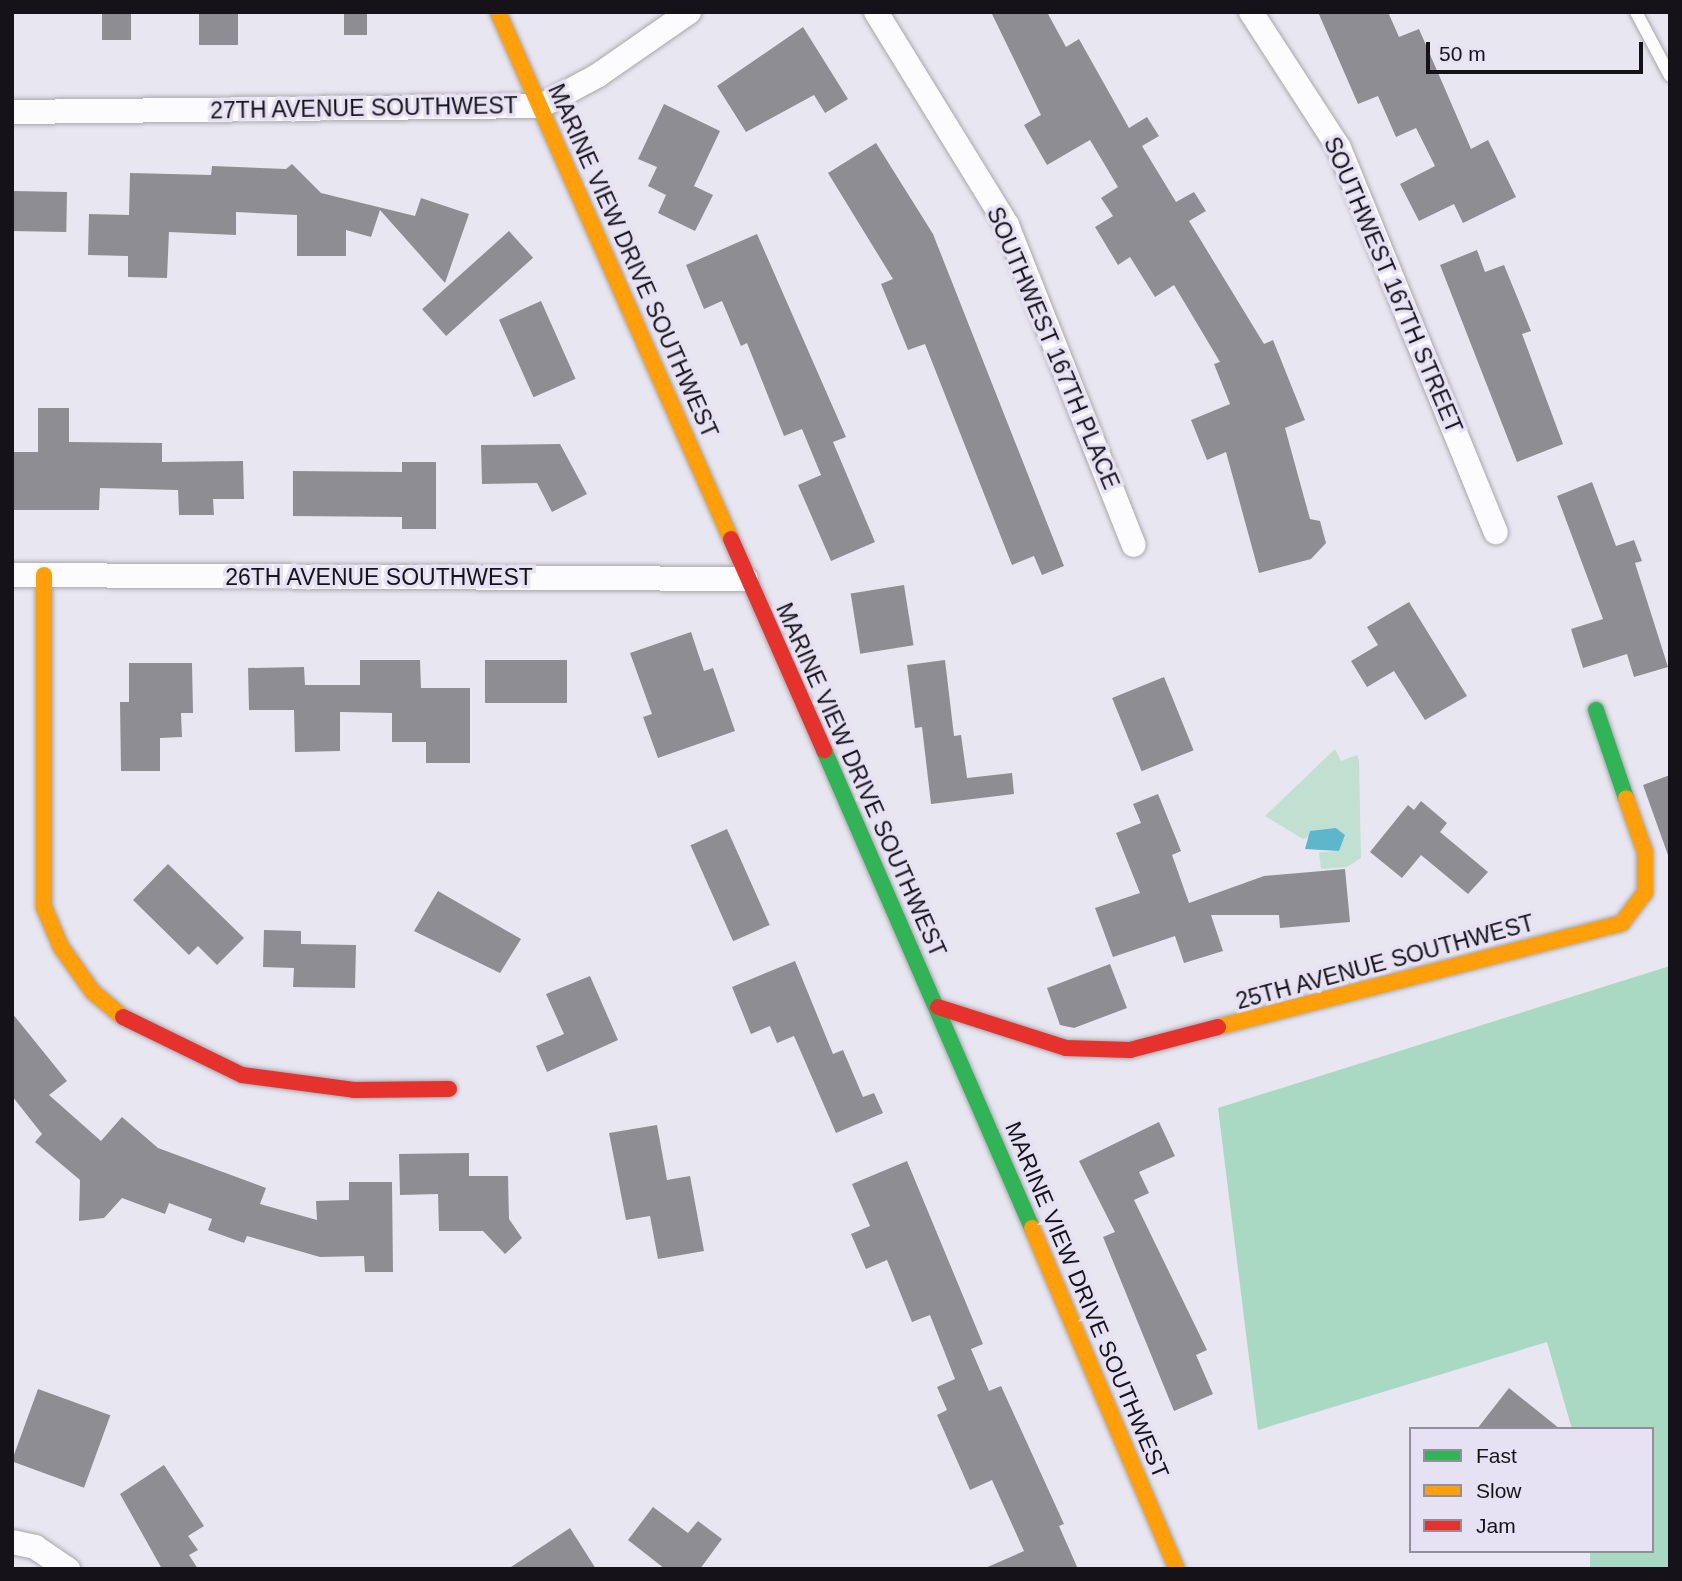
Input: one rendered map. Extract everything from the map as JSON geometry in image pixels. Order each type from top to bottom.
[{"type":"street","name":"MARINE VIEW DRIVE SOUTHWEST","points":[[498,12],[746,579],[938,1007],[1177,1569]]},
{"type":"street","name":"27TH AVENUE SOUTHWEST","points":[[12,111],[541,106],[597,76],[689,12]]},
{"type":"street","name":"SOUTHWEST 167TH PLACE","points":[[876,12],[1007,225],[1134,545]]},
{"type":"street","name":"SOUTHWEST 167TH STREET","points":[[1251,12],[1339,148],[1496,532]]},
{"type":"street","name":"26TH AVENUE SOUTHWEST","points":[[12,575],[746,579]]},
{"type":"street","points":[[44,575],[44,907],[61,947],[93,992],[134,1027],[242,1074],[354,1090],[449,1089]]},
{"type":"street","name":"25TH AVENUE SOUTHWEST","points":[[938,1007],[1066,1048],[1130,1050],[1622,923],[1645,893],[1645,852],[1596,710]]},
{"type":"street","points":[[12,1542],[35,1547],[68,1569]]},
{"type":"lane","points":[[1636,12],[1670,76]]},
{"type":"green space","points":[[1335,749],[1341,761],[1357,755],[1359,761],[1361,858],[1347,867],[1321,869],[1319,852],[1339,851],[1345,835],[1336,828],[1303,839],[1265,816]]},
{"type":"green space","points":[[1670,966],[1670,1569],[1590,1569],[1590,1553],[1654,1553],[1654,1427],[1571,1427],[1547,1342],[1258,1430],[1218,1108]]},
{"type":"water","points":[[1336,828],[1345,835],[1339,851],[1305,849],[1310,831]]},
{"type":"building","points":[[102,12],[131,12],[131,40],[102,40]]},
{"type":"building","points":[[199,12],[238,12],[238,45],[199,45]]},
{"type":"building","points":[[344,12],[367,12],[367,35],[344,35]]},
{"type":"building","points":[[991,12],[1047,12],[1066,47],[1079,39],[1129,128],[1147,117],[1159,136],[1142,146],[1176,202],[1194,192],[1206,211],[1189,221],[1264,344],[1273,340],[1305,420],[1285,428],[1310,519],[1320,521],[1326,543],[1311,559],[1259,573],[1226,452],[1207,460],[1191,420],[1230,404],[1214,364],[1220,362],[1174,285],[1155,297],[1130,257],[1118,265],[1095,227],[1113,216],[1101,198],[1118,187],[1090,140],[1047,165],[1024,125],[1041,115]]},
{"type":"building","points":[[1318,12],[1388,12],[1399,37],[1419,29],[1471,149],[1488,140],[1516,197],[1463,223],[1454,204],[1419,221],[1400,184],[1435,166],[1416,128],[1396,137],[1378,96],[1358,104]]},
{"type":"building","points":[[803,27],[848,99],[825,113],[814,95],[746,132],[717,86]]},
{"type":"building","points":[[664,104],[720,131],[694,186],[713,195],[695,231],[658,213],[666,195],[648,186],[657,167],[638,159]]},
{"type":"building","points":[[876,143],[933,234],[1064,566],[1042,575],[1034,556],[1012,565],[925,344],[908,350],[881,284],[893,279],[828,173]]},
{"type":"building","points":[[292,164],[321,193],[415,216],[421,198],[469,214],[445,283],[380,210],[371,237],[346,230],[346,256],[297,256],[297,215],[236,212],[236,235],[169,232],[167,278],[128,277],[128,256],[88,255],[89,214],[129,215],[130,173],[211,175],[212,166],[286,169]]},
{"type":"building","points":[[12,191],[67,192],[66,232],[12,231]]},
{"type":"building","points":[[509,231],[533,258],[446,336],[422,309]]},
{"type":"building","points":[[757,234],[846,437],[833,442],[875,542],[831,561],[798,485],[821,475],[802,429],[784,436],[747,343],[741,346],[722,301],[704,309],[686,265]]},
{"type":"building","points":[[1477,250],[1485,272],[1504,265],[1531,331],[1522,334],[1563,444],[1517,462],[1440,265]]},
{"type":"building","points":[[541,301],[576,379],[534,397],[499,320]]},
{"type":"building","points":[[38,408],[69,408],[69,442],[162,443],[162,462],[243,461],[244,499],[213,499],[214,515],[179,515],[178,490],[100,488],[99,510],[12,510],[14,452],[38,452]]},
{"type":"building","points":[[560,444],[587,494],[552,512],[537,483],[482,484],[481,445]]},
{"type":"building","points":[[402,462],[436,462],[436,529],[402,529],[402,517],[293,516],[293,471],[402,472]]},
{"type":"building","points":[[1592,482],[1616,546],[1634,540],[1642,561],[1635,563],[1668,667],[1634,677],[1627,654],[1583,668],[1571,629],[1603,619],[1557,496]]},
{"type":"building","points":[[904,585],[914,645],[860,654],[851,593]]},
{"type":"building","points":[[1409,602],[1467,696],[1425,720],[1394,671],[1367,687],[1351,661],[1378,645],[1367,627]]},
{"type":"building","points":[[691,632],[704,671],[713,668],[735,731],[658,758],[643,717],[652,714],[630,653]]},
{"type":"building","points":[[360,660],[420,660],[421,688],[470,688],[470,763],[426,763],[426,742],[392,742],[392,713],[340,712],[340,751],[295,752],[294,710],[249,710],[248,668],[304,667],[305,685],[360,685]]},
{"type":"building","points":[[485,660],[567,660],[567,703],[485,703]]},
{"type":"building","points":[[945,660],[954,736],[961,735],[967,778],[1012,773],[1014,794],[931,804],[922,727],[915,728],[907,665]]},
{"type":"building","points":[[129,663],[192,663],[193,713],[181,713],[182,737],[160,738],[160,771],[121,771],[120,702],[129,702]]},
{"type":"building","points":[[1164,677],[1194,750],[1142,771],[1112,698]]},
{"type":"building","points":[[1670,775],[1670,858],[1669,858],[1643,785]]},
{"type":"building","points":[[1158,794],[1181,851],[1172,855],[1189,903],[1264,876],[1345,869],[1350,922],[1280,928],[1279,915],[1211,915],[1223,951],[1184,963],[1175,936],[1113,957],[1095,908],[1140,893],[1116,833],[1141,823],[1133,804]]},
{"type":"building","points":[[1421,801],[1447,823],[1440,832],[1488,872],[1468,894],[1421,855],[1402,878],[1370,852],[1408,805],[1414,810]]},
{"type":"building","points":[[727,829],[770,925],[733,941],[690,845]]},
{"type":"building","points":[[168,864],[244,938],[217,965],[198,946],[189,955],[133,900]]},
{"type":"building","points":[[438,891],[521,939],[500,973],[414,931]]},
{"type":"building","points":[[264,930],[301,931],[301,944],[356,945],[355,988],[293,987],[294,968],[263,967]]},
{"type":"building","points":[[795,961],[833,1054],[843,1050],[863,1097],[874,1093],[883,1113],[836,1133],[794,1036],[777,1043],[770,1026],[751,1034],[732,987]]},
{"type":"building","points":[[1110,964],[1127,1008],[1074,1028],[1060,1025],[1047,988]]},
{"type":"building","points":[[590,976],[618,1040],[547,1072],[536,1046],[564,1034],[546,994]]},
{"type":"building","points":[[12,1013],[67,1081],[49,1095],[101,1141],[122,1117],[158,1148],[266,1188],[260,1204],[317,1220],[316,1201],[349,1200],[349,1182],[392,1182],[393,1272],[365,1272],[364,1256],[320,1257],[247,1236],[244,1243],[208,1230],[212,1219],[169,1203],[165,1214],[122,1198],[104,1218],[79,1221],[80,1180],[35,1142],[42,1134],[12,1096]]},
{"type":"building","points":[[1159,1122],[1175,1156],[1139,1172],[1149,1193],[1134,1200],[1207,1350],[1196,1355],[1213,1394],[1174,1411],[1103,1237],[1115,1232],[1079,1161]]},
{"type":"building","points":[[657,1125],[667,1180],[690,1176],[704,1251],[658,1259],[650,1216],[626,1220],[609,1133]]},
{"type":"building","points":[[469,1153],[469,1176],[508,1176],[509,1219],[522,1238],[505,1254],[483,1231],[439,1231],[438,1194],[400,1195],[399,1154]]},
{"type":"building","points":[[907,1161],[983,1344],[971,1349],[989,1391],[1001,1386],[1064,1524],[1059,1526],[1078,1569],[983,1569],[1024,1551],[992,1480],[970,1490],[937,1415],[947,1410],[937,1387],[955,1379],[930,1315],[912,1322],[887,1260],[866,1269],[851,1234],[870,1226],[852,1184]]},
{"type":"building","points":[[1509,1388],[1558,1427],[1479,1427]]},
{"type":"building","points":[[38,1389],[110,1415],[84,1488],[12,1461]]},
{"type":"building","points":[[164,1465],[204,1526],[188,1536],[198,1550],[189,1555],[198,1569],[162,1569],[120,1494]]},
{"type":"building","points":[[653,1507],[688,1533],[698,1521],[722,1539],[700,1569],[665,1569],[628,1540]]},
{"type":"building","points":[[570,1528],[596,1569],[508,1569]]},
{"type":"traffic: fast","points":[[1596,710],[1626,798]]},
{"type":"traffic: fast","points":[[824,750],[1032,1228]]},
{"type":"traffic: slow","points":[[498,12],[731,539]]},
{"type":"traffic: slow","points":[[44,575],[44,907],[61,947],[93,992],[123,1017]]},
{"type":"traffic: slow","points":[[1218,1027],[1622,923],[1645,893],[1645,852],[1626,798]]},
{"type":"traffic: slow","points":[[1032,1228],[1177,1569]]},
{"type":"traffic: jam","points":[[731,539],[824,750]]},
{"type":"traffic: jam","points":[[938,1007],[1066,1048],[1130,1050],[1218,1027]]},
{"type":"traffic: jam","points":[[123,1017],[242,1075],[354,1090],[449,1089]]}]
